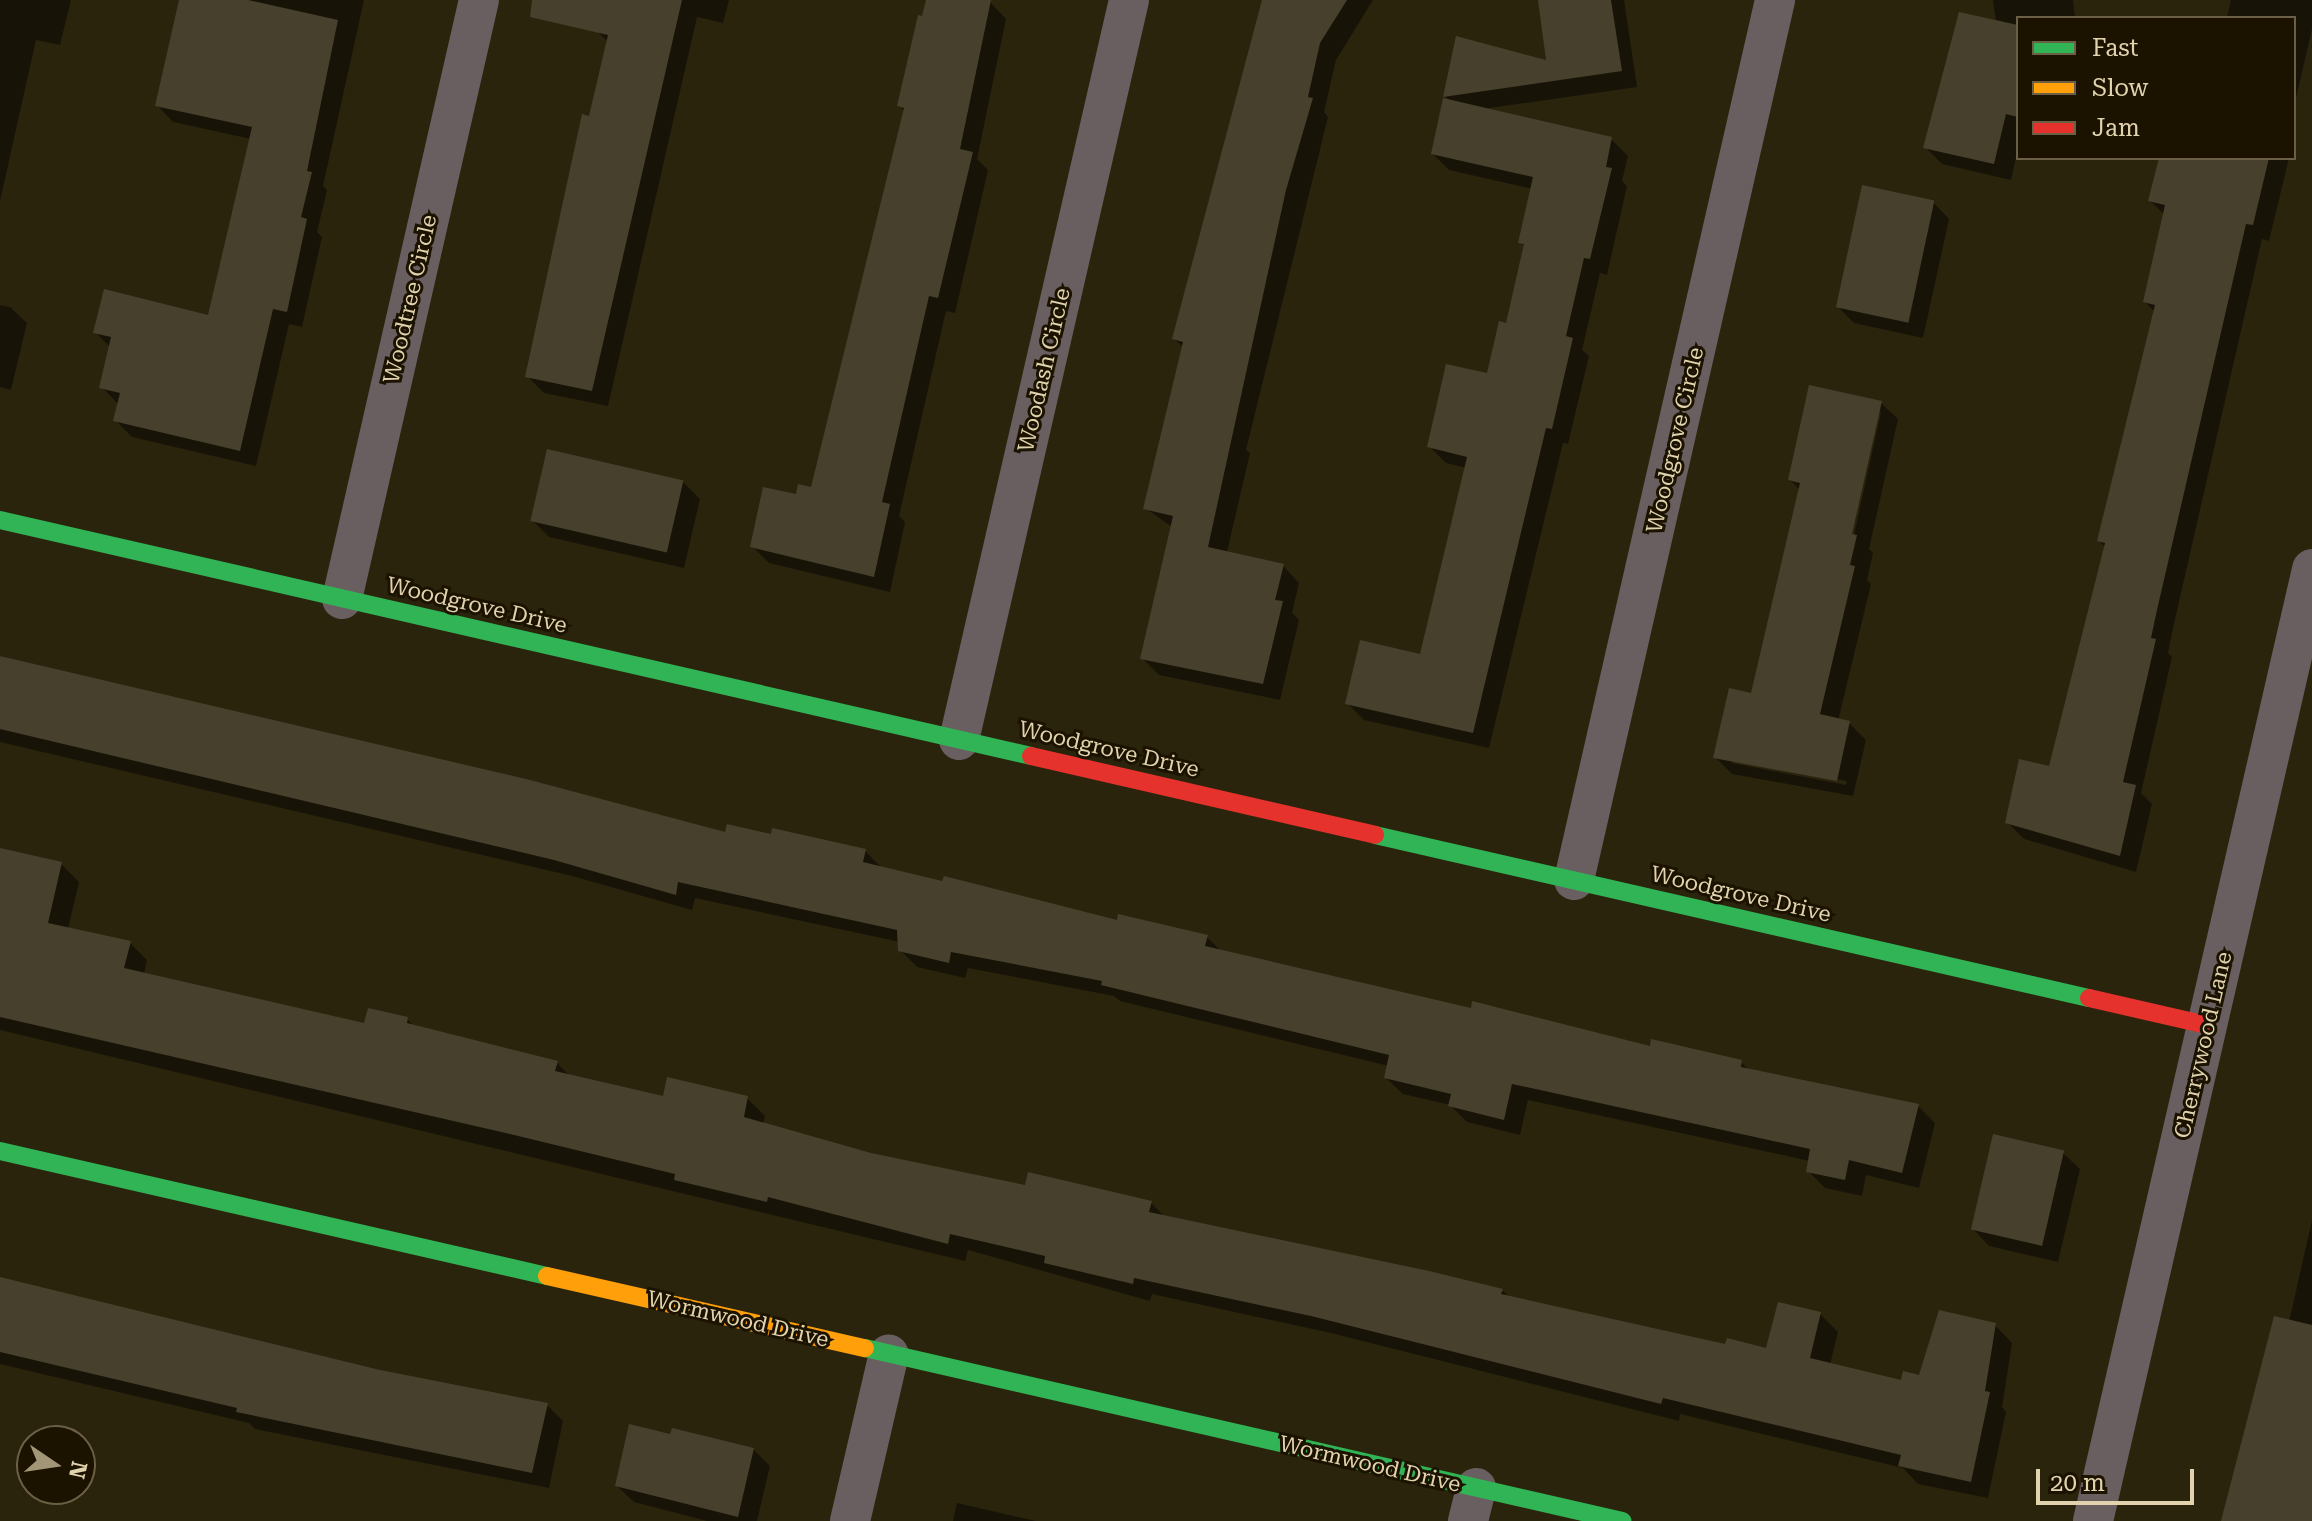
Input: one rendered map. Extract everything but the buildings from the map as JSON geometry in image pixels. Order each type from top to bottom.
[{"type":"street","name":"Woodtree Circle","points":[[342,599],[479,0]]},
{"type":"street","name":"Woodash Circle","points":[[959,740],[1129,0]]},
{"type":"street","name":"Woodgrove Circle","points":[[1574,880],[1775,0]]},
{"type":"street","name":"Woodgrove Drive","points":[[0,520],[2207,1025]]},
{"type":"street","name":"Cherrywood Lane","points":[[2093,1521],[2312,569]]},
{"type":"street","name":"Wormwood Drive","points":[[0,1151],[889,1354],[1472,1504],[1622,1521]]},
{"type":"street","points":[[850,1521],[889,1354]]},
{"type":"traffic: fast","points":[[0,520],[1031,756]]},
{"type":"traffic: fast","points":[[1375,835],[2089,998]]},
{"type":"traffic: fast","points":[[0,1151],[547,1276]]},
{"type":"traffic: fast","points":[[865,1348],[1622,1521]]},
{"type":"traffic: slow","points":[[547,1276],[865,1348]]},
{"type":"traffic: jam","points":[[1031,756],[1375,835]]},
{"type":"traffic: jam","points":[[2089,998],[2207,1025]]}]
